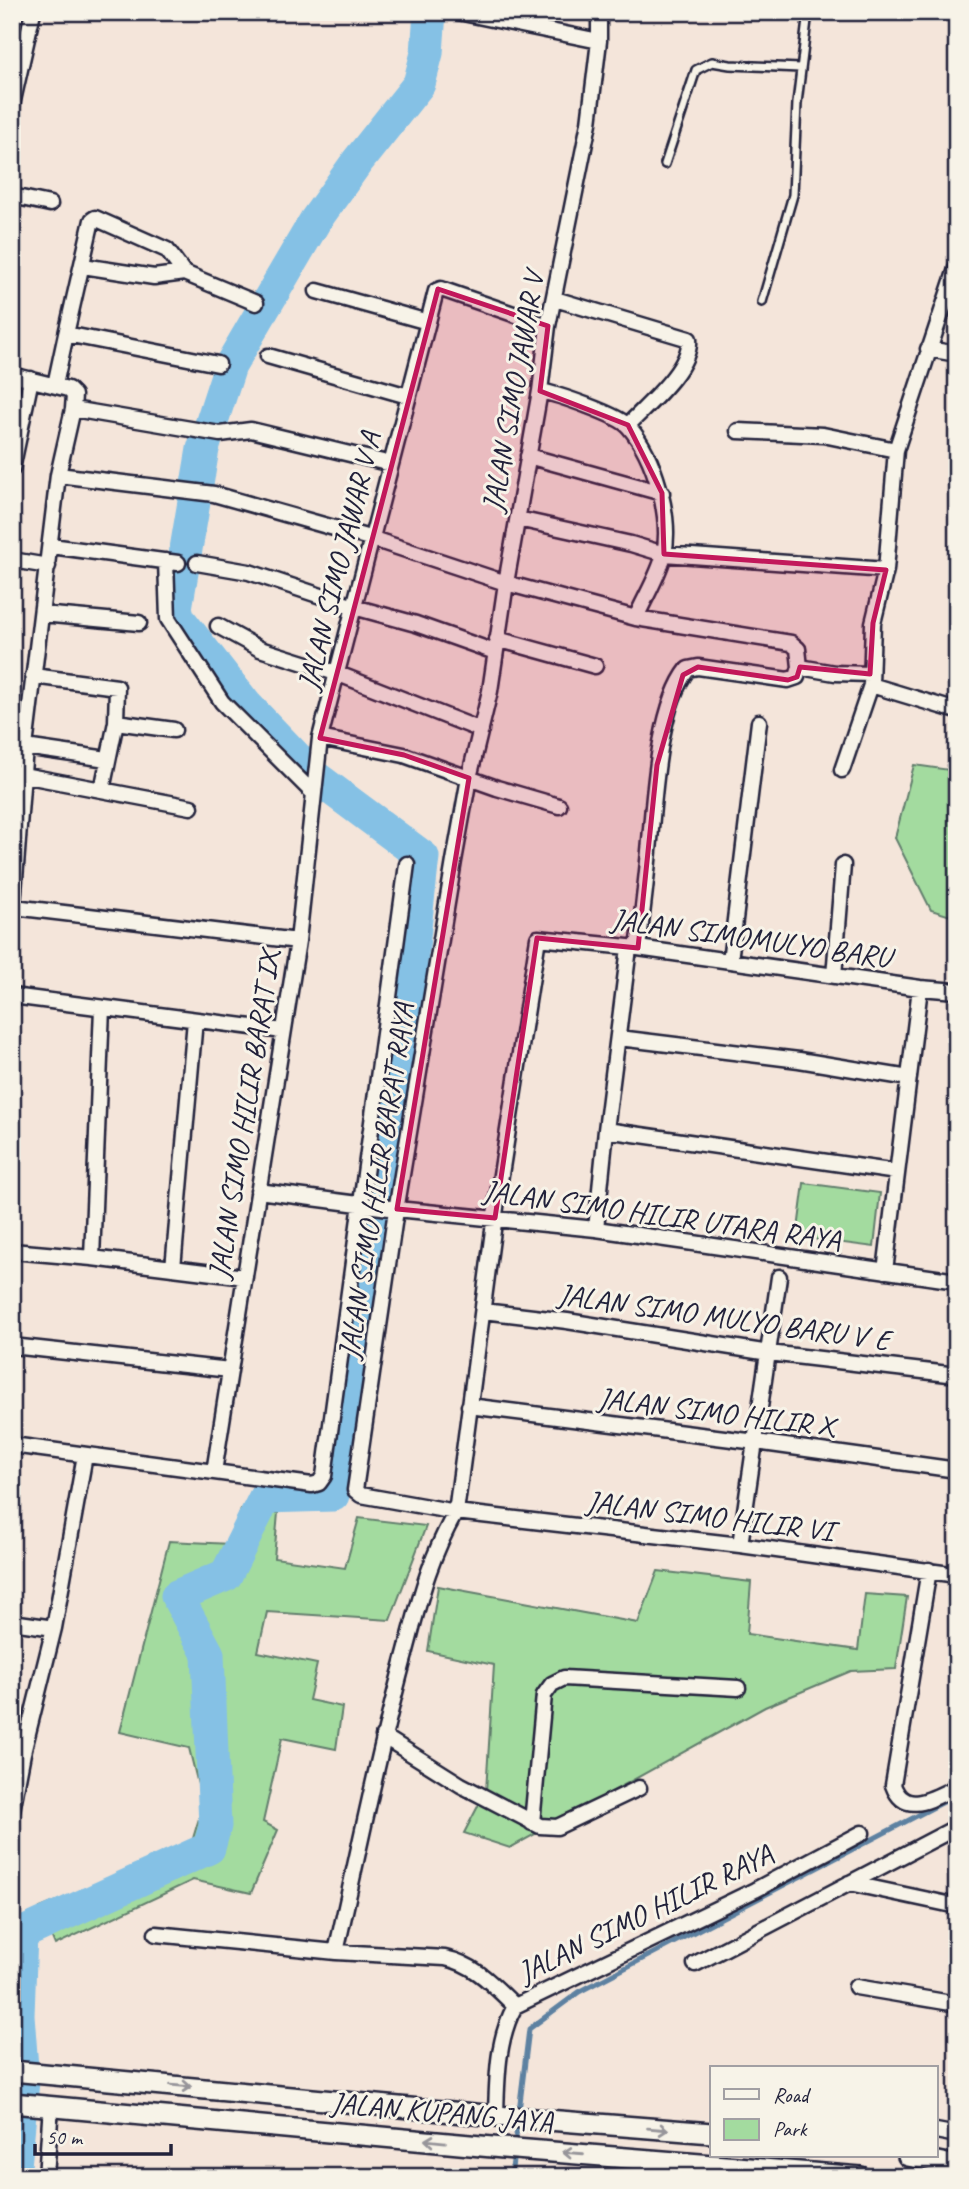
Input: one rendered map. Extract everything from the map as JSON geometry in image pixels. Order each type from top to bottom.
[{"type":"main road","name":"JALAN KUPANG JAYA","points":[[25,2073],[501,2117],[710,2133]]},
{"type":"main road","points":[[129,2112],[130,2081]]},
{"type":"main road","name":"JALAN KUPANG JAYA","points":[[16,2103],[538,2151],[736,2161],[861,2177]]},
{"type":"main road","points":[[918,2158],[957,2166]]},
{"type":"street","points":[[12,105],[33,12]]},
{"type":"street","points":[[458,12],[599,41]]},
{"type":"street","name":"JALAN SIMO JAWAR V","points":[[469,778],[481,730],[496,645],[540,391],[548,326],[589,123],[599,41],[599,12]]},
{"type":"street","points":[[12,196],[50,204]]},
{"type":"street","points":[[55,385],[92,220],[98,218],[167,250],[184,273]]},
{"type":"street","points":[[83,266],[154,277],[184,273],[256,303]]},
{"type":"street","points":[[842,770],[870,680],[873,623],[886,570],[896,450],[957,266]]},
{"type":"street","name":"JALAN SIMO JAWAR V A","points":[[316,780],[320,738],[436,291],[441,289],[548,326]]},
{"type":"street","points":[[317,291],[428,322]]},
{"type":"street","points":[[555,299],[689,339],[690,344],[680,369],[628,425]]},
{"type":"street","points":[[66,334],[218,364]]},
{"type":"street","points":[[928,349],[957,355]]},
{"type":"street","points":[[268,356],[408,396]]},
{"type":"street","points":[[12,375],[55,385],[72,392],[73,409],[58,475],[25,747],[18,775],[13,913],[298,941]]},
{"type":"street","points":[[12,469],[31,379]]},
{"type":"street","points":[[540,391],[570,399],[628,425],[647,458],[662,493],[664,554],[636,618]]},
{"type":"street","points":[[73,409],[220,434],[251,430],[391,464]]},
{"type":"street","points":[[738,431],[810,433],[896,450]]},
{"type":"street","points":[[528,456],[662,493]]},
{"type":"street","points":[[58,475],[214,494],[373,539],[506,583],[636,618],[796,645],[800,667],[797,677],[788,680],[698,667],[688,669],[683,675],[672,699],[657,765],[606,1130],[596,1229]]},
{"type":"street","points":[[518,519],[664,554],[886,570]]},
{"type":"street","points":[[51,546],[172,562],[168,619],[222,702],[316,780]]},
{"type":"street","points":[[12,559],[48,566]]},
{"type":"street","points":[[197,563],[248,572],[354,607],[496,645],[595,666]]},
{"type":"street","points":[[42,614],[139,623]]},
{"type":"street","points":[[218,626],[260,649],[304,665],[337,673],[481,730]]},
{"type":"street","points":[[800,667],[870,680],[957,711]]},
{"type":"street","points":[[33,676],[117,687],[116,722],[102,790]]},
{"type":"street","points":[[116,722],[174,730]]},
{"type":"street","points":[[730,961],[759,722]]},
{"type":"street","points":[[320,738],[404,755],[559,806]]},
{"type":"street","points":[[25,747],[107,760]]},
{"type":"street","points":[[18,775],[191,807]]},
{"type":"street","name":"JALAN SIMO HILIR BARAT RAYA","points":[[456,1512],[361,1495],[355,1490],[393,1208],[469,778]]},
{"type":"street","name":"JALAN SIMO HILIR BARAT IX","points":[[214,1472],[298,941],[316,780]]},
{"type":"street","name":"JALAN SIMO HILIR BARAT RAYA","points":[[214,1472],[312,1485],[319,1483],[326,1469],[407,864]]},
{"type":"street","points":[[834,976],[843,865]]},
{"type":"street","name":"JALAN SIMOMULYO BARU","points":[[495,1218],[538,938],[957,991]]},
{"type":"street","points":[[885,1271],[920,988]]},
{"type":"street","points":[[12,996],[284,1031]]},
{"type":"street","points":[[92,1258],[102,1008]]},
{"type":"street","points":[[173,1268],[195,1020]]},
{"type":"street","points":[[619,1038],[799,1060],[909,1078]]},
{"type":"street","points":[[606,1130],[897,1172]]},
{"type":"street","name":"JALAN SIMO HILIR UTARA RAYA","points":[[258,1191],[363,1205],[596,1229],[957,1281]]},
{"type":"street","points":[[336,1952],[383,1736],[429,1566],[440,1538],[456,1512],[495,1218]]},
{"type":"street","points":[[12,1251],[245,1277]]},
{"type":"street","points":[[740,1545],[779,1277]]},
{"type":"street","name":"JALAN SIMO MULYO BARU V E","points":[[483,1311],[580,1323],[769,1353],[957,1375]]},
{"type":"street","points":[[12,1346],[230,1370]]},
{"type":"street","name":"JALAN SIMO HILIR X","points":[[468,1406],[957,1470]]},
{"type":"street","points":[[12,1445],[214,1472]]},
{"type":"street","points":[[12,1811],[18,1752],[54,1628],[86,1455]]},
{"type":"street","name":"JALAN SIMO HILIR VI","points":[[456,1512],[740,1545],[957,1575]]},
{"type":"street","points":[[929,1570],[893,1785],[897,1797],[904,1802],[915,1803],[957,1787]]},
{"type":"street","points":[[12,1622],[54,1628]]},
{"type":"street","points":[[532,1823],[544,1695],[552,1684],[564,1678],[738,1688]]},
{"type":"street","points":[[383,1736],[461,1785],[540,1826],[557,1827],[639,1788]]},
{"type":"street","points":[[695,1964],[957,1827]]},
{"type":"street","name":"JALAN SIMO HILIR RAYA","points":[[501,2117],[497,2084],[503,2035],[515,2006],[755,1890],[862,1833]]},
{"type":"street","points":[[849,1883],[957,1906]]},
{"type":"street","points":[[156,1934],[461,1961],[477,1970],[515,2006]]},
{"type":"street","points":[[856,1987],[957,2004]]},
{"type":"street","points":[[46,2105],[46,2177]]},
{"type":"street","points":[[937,2131],[957,2135]]},
{"type":"lane","points":[[762,302],[793,195],[800,68],[807,12]]},
{"type":"lane","points":[[665,164],[696,70],[712,62],[800,68]]},
{"type":"highlighted area","points":[[438,289],[548,326],[540,391],[628,425],[662,493],[664,554],[886,570],[873,623],[870,674],[800,667],[797,677],[788,680],[698,667],[683,675],[657,765],[638,948],[537,938],[495,1218],[397,1209],[469,778],[404,755],[320,738]]},
{"type":"green space","points":[[914,765],[957,771],[957,918],[931,910],[895,838]]},
{"type":"green space","points":[[804,1183],[880,1193],[874,1247],[797,1237]]},
{"type":"green space","points":[[241,1509],[278,1513],[274,1558],[345,1568],[359,1518],[426,1526],[390,1620],[267,1612],[258,1652],[317,1664],[309,1700],[342,1707],[336,1749],[282,1738],[263,1822],[278,1830],[251,1893],[193,1880],[55,1945],[40,1908],[191,1845],[203,1805],[189,1748],[120,1732],[169,1541],[231,1544]]},
{"type":"green space","points":[[658,1571],[751,1582],[747,1634],[858,1650],[865,1594],[907,1597],[896,1669],[851,1671],[765,1707],[510,1848],[464,1833],[486,1791],[494,1665],[428,1651],[438,1586],[638,1623]]},
{"type":"waterway","points":[[14,2177],[23,2081],[18,2015],[21,1934],[209,1848],[215,1826],[208,1654],[177,1596],[226,1575],[265,1497],[333,1495],[337,1437],[393,1123],[423,857],[314,776],[246,705],[179,619],[176,608],[203,449],[230,366],[315,221],[357,162],[419,84],[427,53],[430,12]]},
{"type":"waterway","points":[[511,2177],[529,2029],[579,1992],[957,1795]]}]
